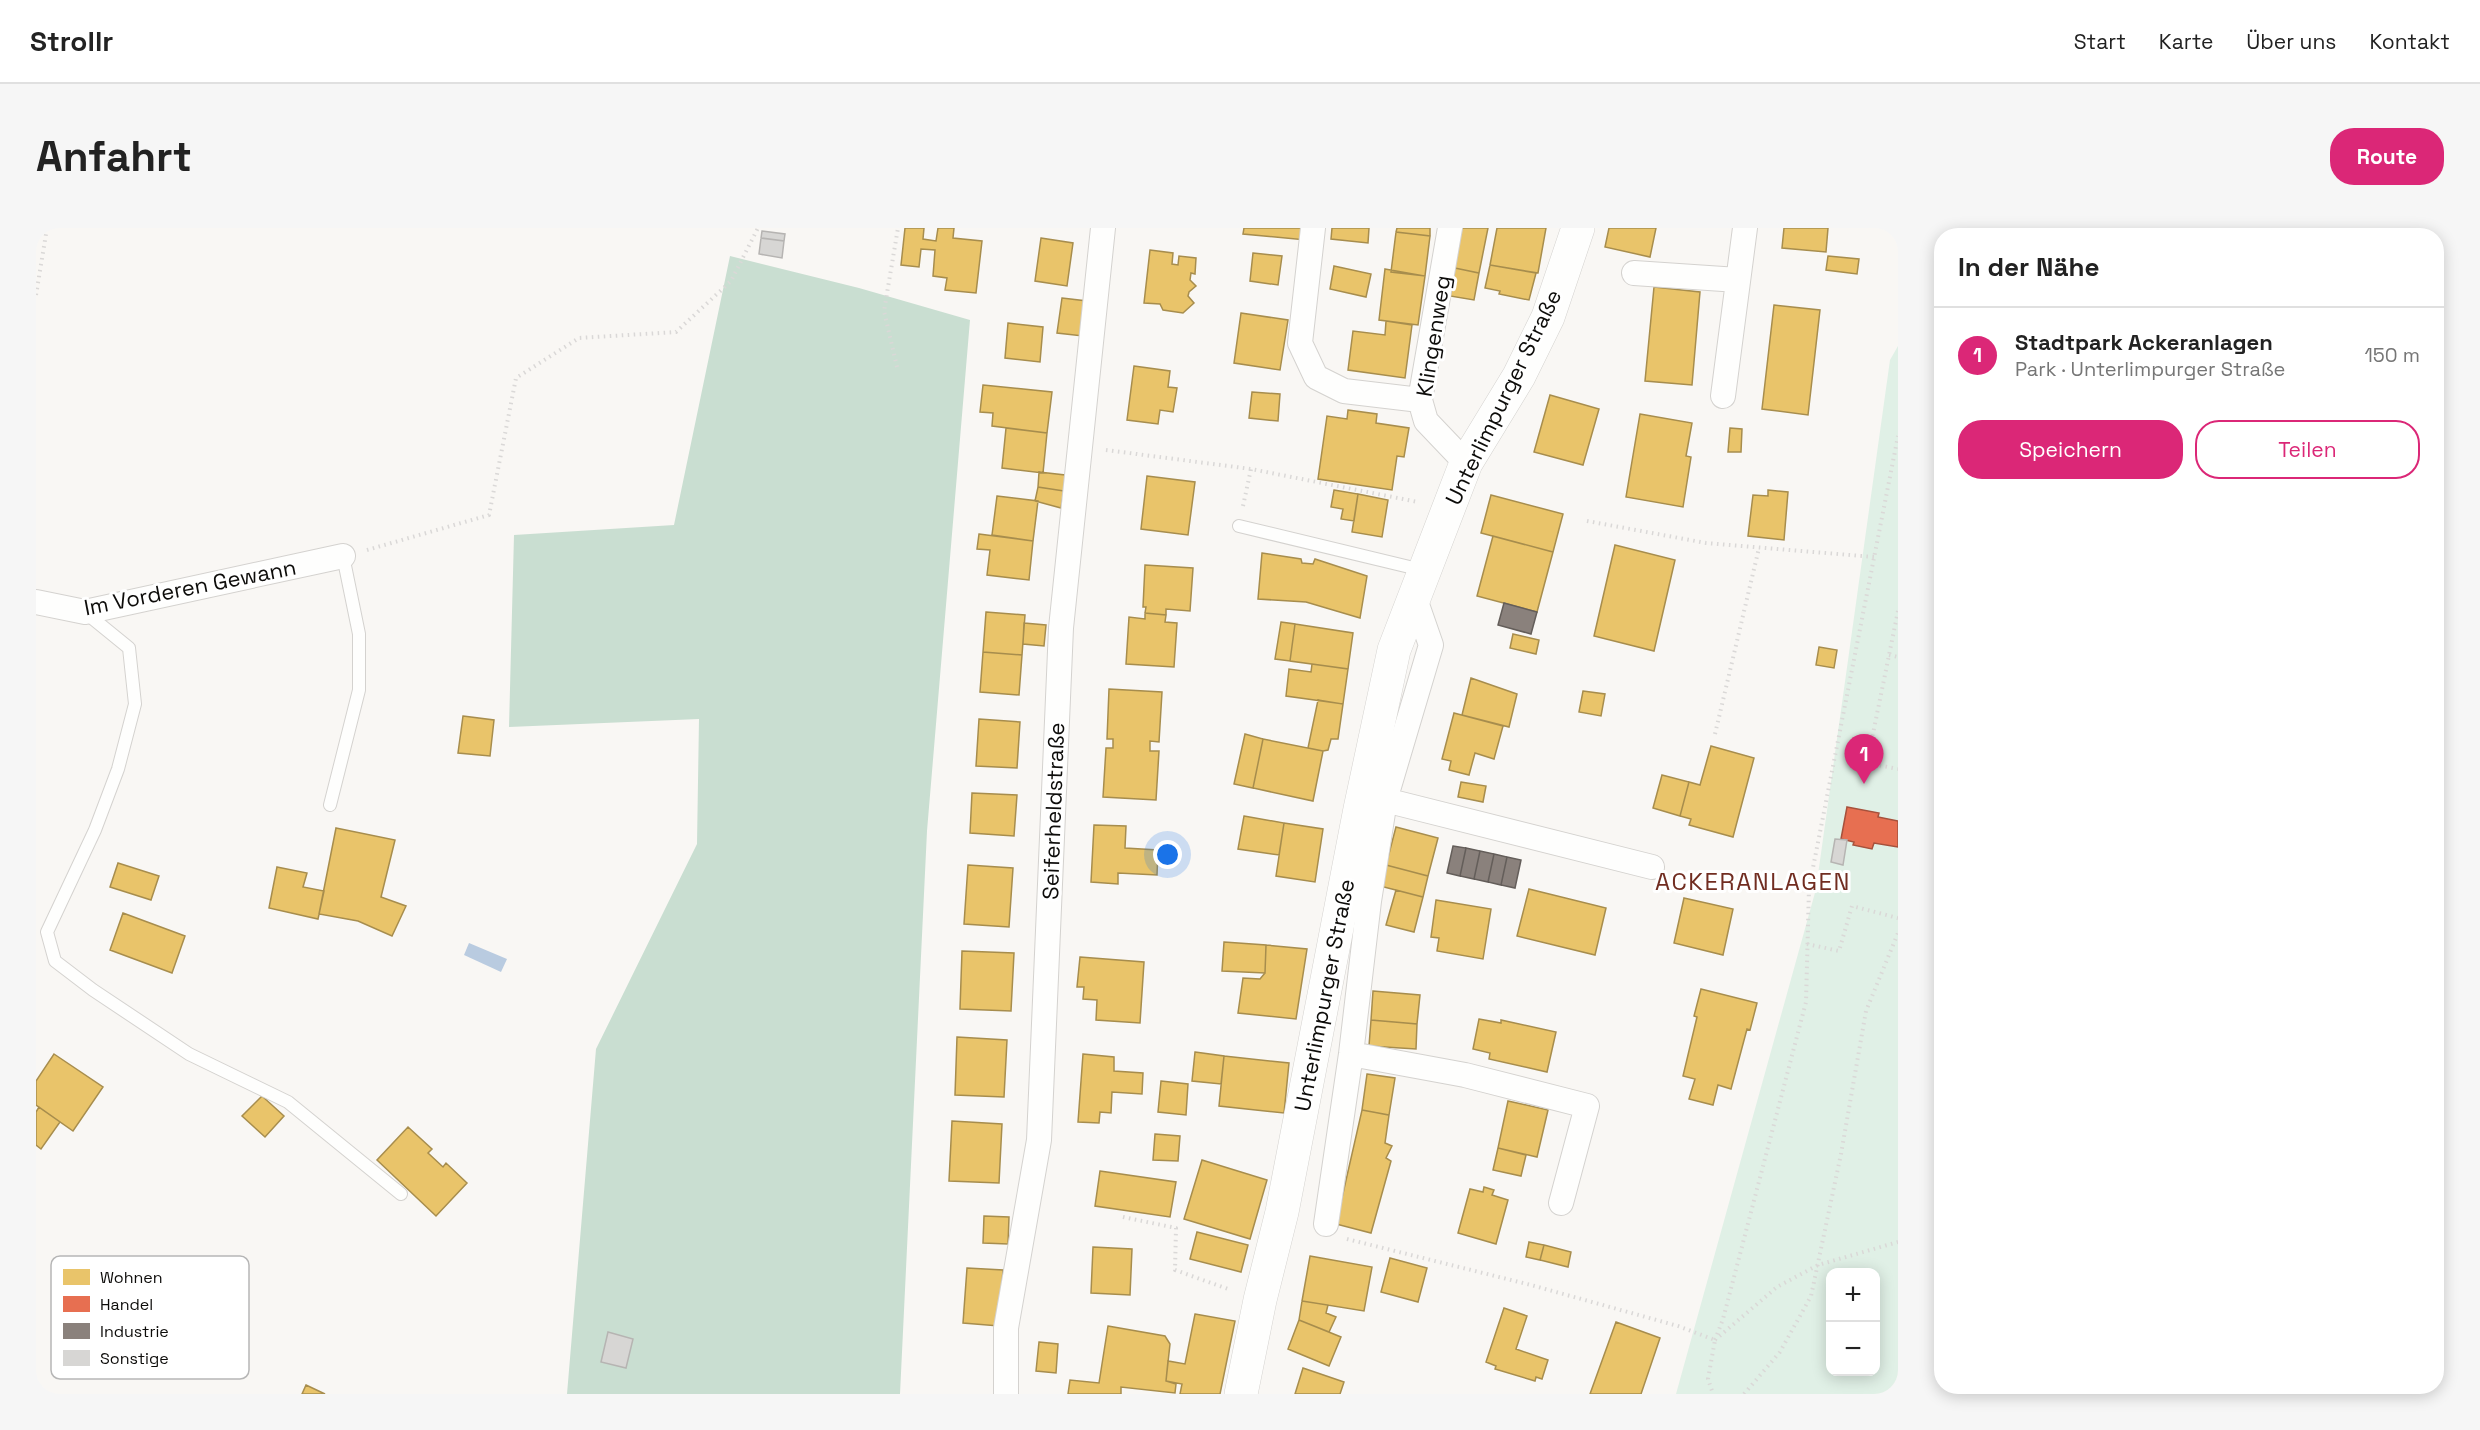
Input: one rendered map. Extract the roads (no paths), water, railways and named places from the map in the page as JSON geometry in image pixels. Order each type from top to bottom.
[{"type":"street","name":"Seiferheldstraße","points":[[1006,1394],[1006,1328],[1039,1140],[1061,628],[1103,228]]},
{"type":"street","points":[[1313,228],[1300,343],[1316,377],[1344,391],[1420,400]]},
{"type":"street","name":"Klingenweg","points":[[1450,228],[1420,400],[1426,421],[1466,463]]},
{"type":"street","name":"Unterlimpurger Straße","points":[[1241,1394],[1260,1300],[1282,1212],[1360,809],[1392,662],[1419,584],[1466,463],[1519,376],[1548,316],[1578,228]]},
{"type":"street","points":[[1723,396],[1745,228]]},
{"type":"street","points":[[1635,273],[1738,280]]},
{"type":"street","name":"Im Vorderen Gewann","points":[[36,602],[86,612],[343,556]]},
{"type":"street","name":"Unterlimpurger Straße","points":[[1326,1224],[1351,1054],[1369,901],[1385,800],[1431,645],[1419,584]]},
{"type":"street","points":[[1385,800],[1652,867]]},
{"type":"street","name":"Unterlimpurger Straße","points":[[1351,1054],[1465,1075],[1587,1106],[1561,1203]]},
{"type":"lane","points":[[1239,526],[1419,584]]},
{"type":"lane","points":[[330,805],[359,690],[359,634],[343,556]]},
{"type":"lane","points":[[86,612],[129,648],[135,704],[118,769],[95,831],[47,932],[55,961],[93,990],[189,1054],[288,1102],[401,1194]]},
{"type":"water","points":[[469,943],[507,959],[501,972],[464,955]]},
{"type":"place","name":"Stadtpark Ackeranlagen","points":[[1864,784]]},
{"type":"district","name":"ACKERANLAGEN","points":[[1753,881]]}]
